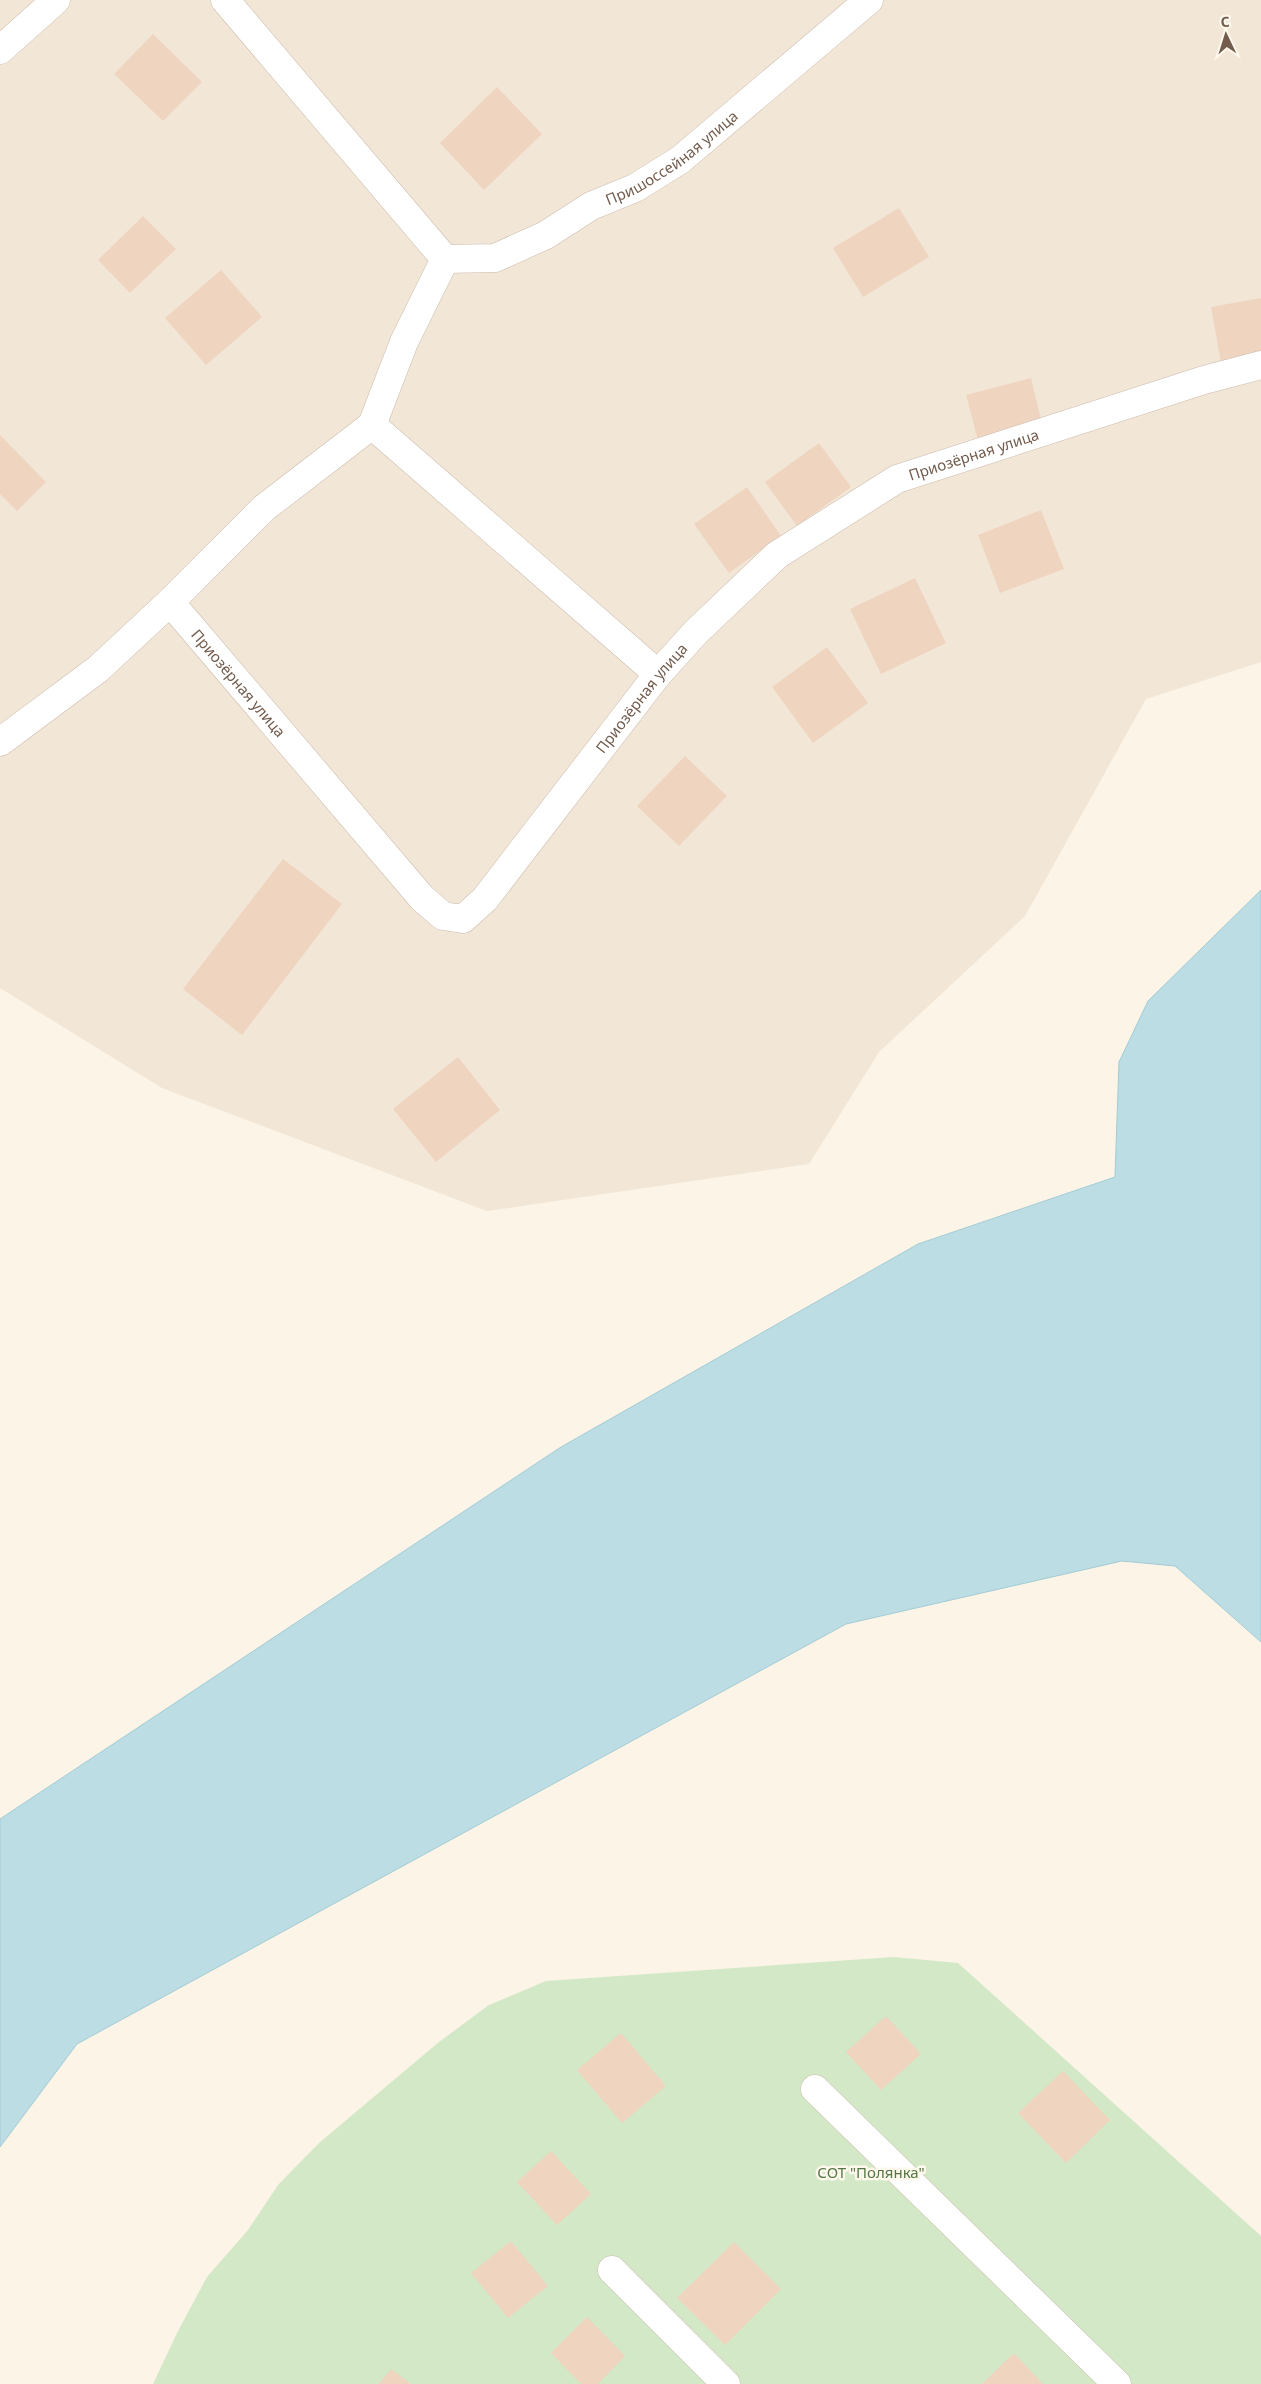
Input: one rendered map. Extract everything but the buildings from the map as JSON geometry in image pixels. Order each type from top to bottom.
[{"type":"street","points":[[0,50],[56,0]]},
{"type":"street","points":[[0,742],[98,669],[170,602],[264,508],[372,425],[404,342],[445,259],[225,0]]},
{"type":"street","name":"Пришоссейная улица","points":[[445,259],[495,258],[546,235],[591,206],[635,188],[680,160],[869,0]]},
{"type":"street","name":"Приозёрная улица","points":[[170,602],[422,898],[443,916],[463,919],[485,899],[658,674],[696,632],[777,555],[897,479],[1204,380],[1261,365]]},
{"type":"street","points":[[372,425],[658,674]]},
{"type":"street","points":[[815,2089],[1117,2384]]},
{"type":"street","points":[[612,2270],[726,2384]]},
{"type":"shaded area","points":[[0,0],[1261,0],[1261,662],[1146,699],[1025,916],[879,1052],[809,1164],[487,1211],[162,1088],[0,988]]},
{"type":"green space","name":"СОТ \"Полянка\"","points":[[894,1957],[958,1963],[1261,2236],[1261,2384],[153,2384],[177,2333],[207,2277],[248,2230],[278,2185],[319,2143],[439,2042],[489,2005],[546,1981]]},
{"type":"water","points":[[1261,890],[1261,1642],[1175,1566],[1122,1561],[846,1624],[77,2044],[0,2147],[0,1819],[561,1447],[918,1244],[1115,1177],[1119,1062],[1148,1001]]}]
